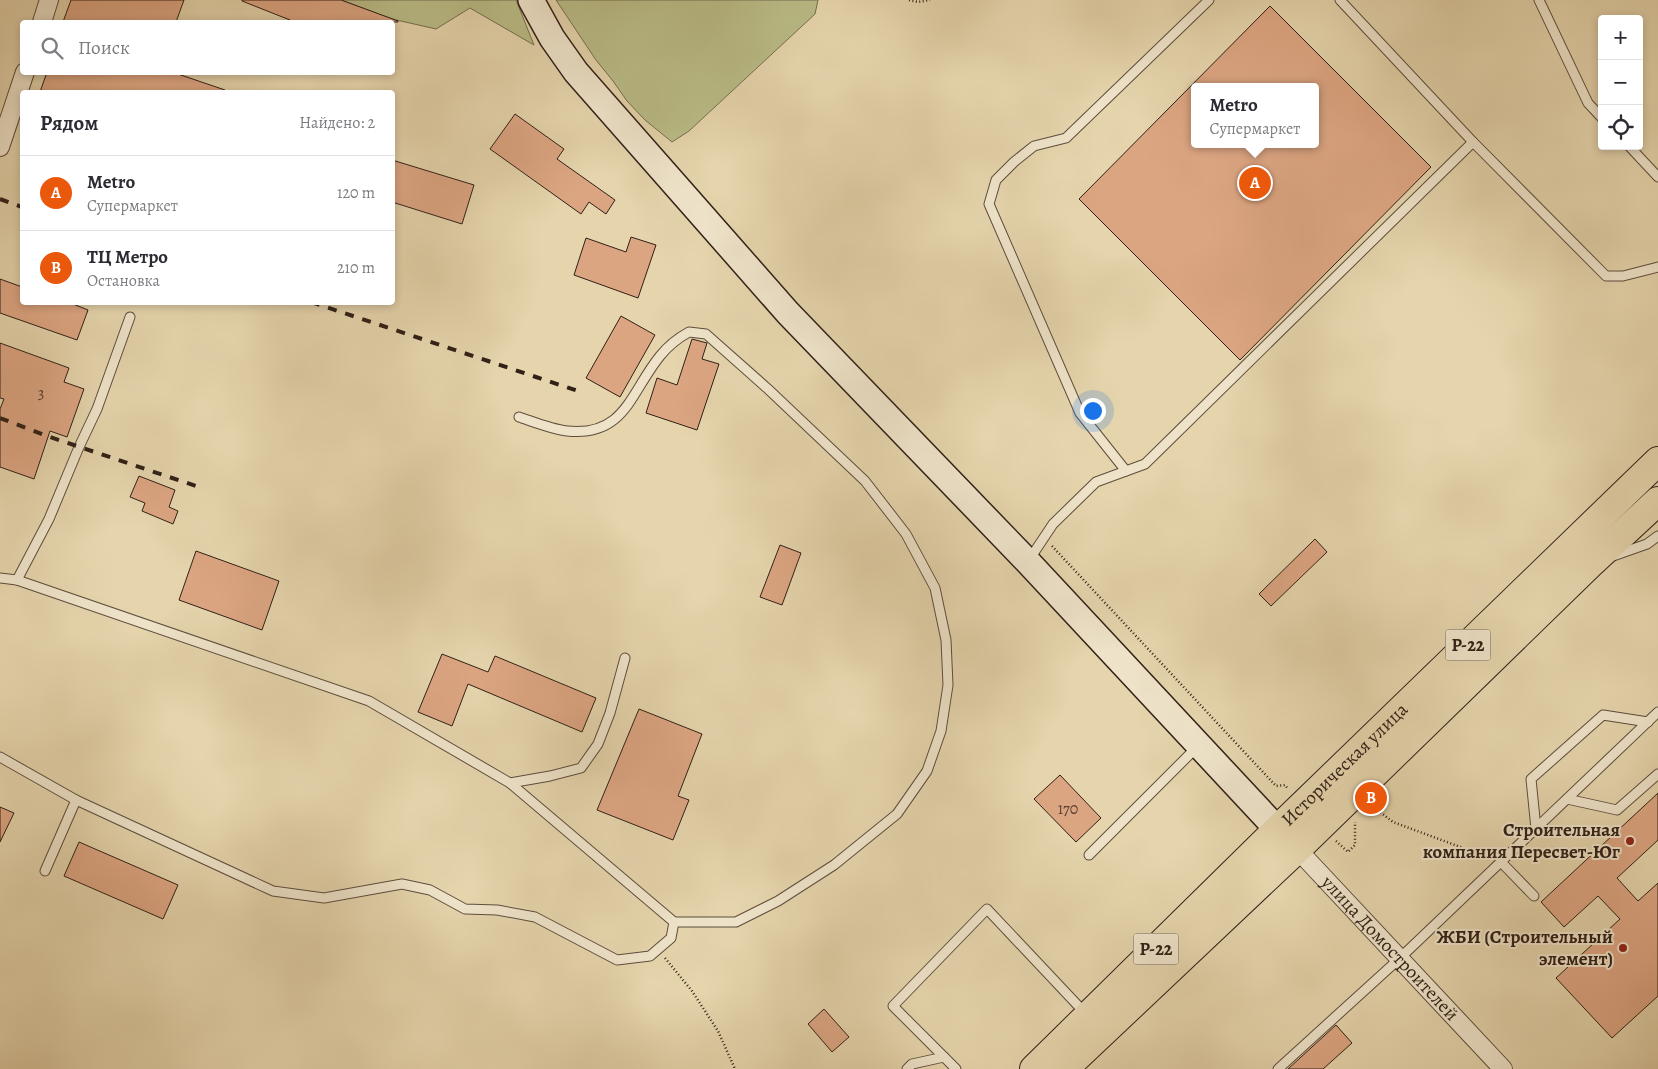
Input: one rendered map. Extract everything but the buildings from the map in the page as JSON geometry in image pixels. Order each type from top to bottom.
[{"type":"highway","name":"Историческая улица","points":[[1034,1069],[1302,805],[1658,462]]},
{"type":"highway","name":"Историческая улица","points":[[1064,1069],[1297,849],[1658,500]]},
{"type":"main road","name":"улица Домостроителей","points":[[531,0],[552,38],[576,72],[788,313],[1028,562],[1297,849]]},
{"type":"street","points":[[43,20],[49,0]]},
{"type":"street","points":[[0,147],[24,75]]},
{"type":"street","name":"улица Домостроителей","points":[[1297,849],[1503,1069]]},
{"type":"lane","points":[[1126,471],[1080,414],[990,204],[996,180],[1014,162],[1034,146],[1066,138],[1209,0]]},
{"type":"lane","points":[[1340,0],[1474,142],[1606,276],[1623,276],[1658,267]]},
{"type":"lane","points":[[1539,0],[1588,103],[1598,114]]},
{"type":"lane","points":[[1028,562],[1053,524],[1096,482],[1145,464],[1474,142]]},
{"type":"lane","points":[[1633,150],[1658,177]]},
{"type":"lane","points":[[17,580],[48,519],[97,409],[130,317]]},
{"type":"lane","points":[[0,578],[17,580],[369,701],[510,783],[674,922],[736,922],[778,901],[834,865],[897,814],[927,771],[941,731],[948,685],[946,640],[935,588],[906,534],[864,480],[768,389],[706,334],[689,332],[676,340],[660,355],[620,417],[606,426],[590,432],[565,431],[519,417]]},
{"type":"lane","points":[[1590,564],[1647,544],[1658,536]]},
{"type":"lane","points":[[510,783],[582,768],[598,744],[607,721],[625,658]]},
{"type":"lane","points":[[1278,1069],[1399,959],[1658,712]]},
{"type":"lane","points":[[1536,829],[1531,779],[1603,715],[1648,722]]},
{"type":"lane","points":[[1088,855],[1199,745]]},
{"type":"lane","points":[[0,757],[76,800],[274,891],[324,898],[402,884],[430,890],[465,909],[497,910],[535,917],[617,960],[650,956],[671,938],[674,922]]},
{"type":"lane","points":[[1567,799],[1617,810],[1658,774]]},
{"type":"lane","points":[[45,871],[76,800]]},
{"type":"lane","points":[[1501,862],[1534,896]]},
{"type":"lane","points":[[956,1069],[893,1006],[988,909],[1088,1016]]},
{"type":"lane","points":[[907,1069],[912,1064],[944,1057]]},
{"type":"path","points":[[909,0],[918,2],[930,0]]},
{"type":"path","points":[[1044,537],[1276,786],[1284,785],[1302,805]]},
{"type":"path","points":[[1369,804],[1393,822],[1501,862]]},
{"type":"path","points":[[1321,825],[1348,852],[1355,844],[1355,822],[1360,816]]},
{"type":"path","points":[[658,950],[692,991],[718,1031],[735,1069]]},
{"type":"green space","points":[[341,0],[516,0],[534,45],[470,8],[436,29],[392,19]]},
{"type":"green space","points":[[556,0],[818,0],[815,14],[689,131],[672,142],[645,120],[627,101],[596,60]]},
{"type":"railway","points":[[0,199],[20,206]]},
{"type":"railway","points":[[320,305],[581,392]]},
{"type":"railway","points":[[0,418],[47,436],[199,487]]},
{"type":"place","name":"Metro","points":[[1255,183]]},
{"type":"place","name":"ТЦ Метро","points":[[1371,798]]},
{"type":"place","name":"Строительная компания Пересвет-Юг","points":[[1630,841]]},
{"type":"place","name":"ЖБИ (Строительный элемент)","points":[[1623,948]]}]
